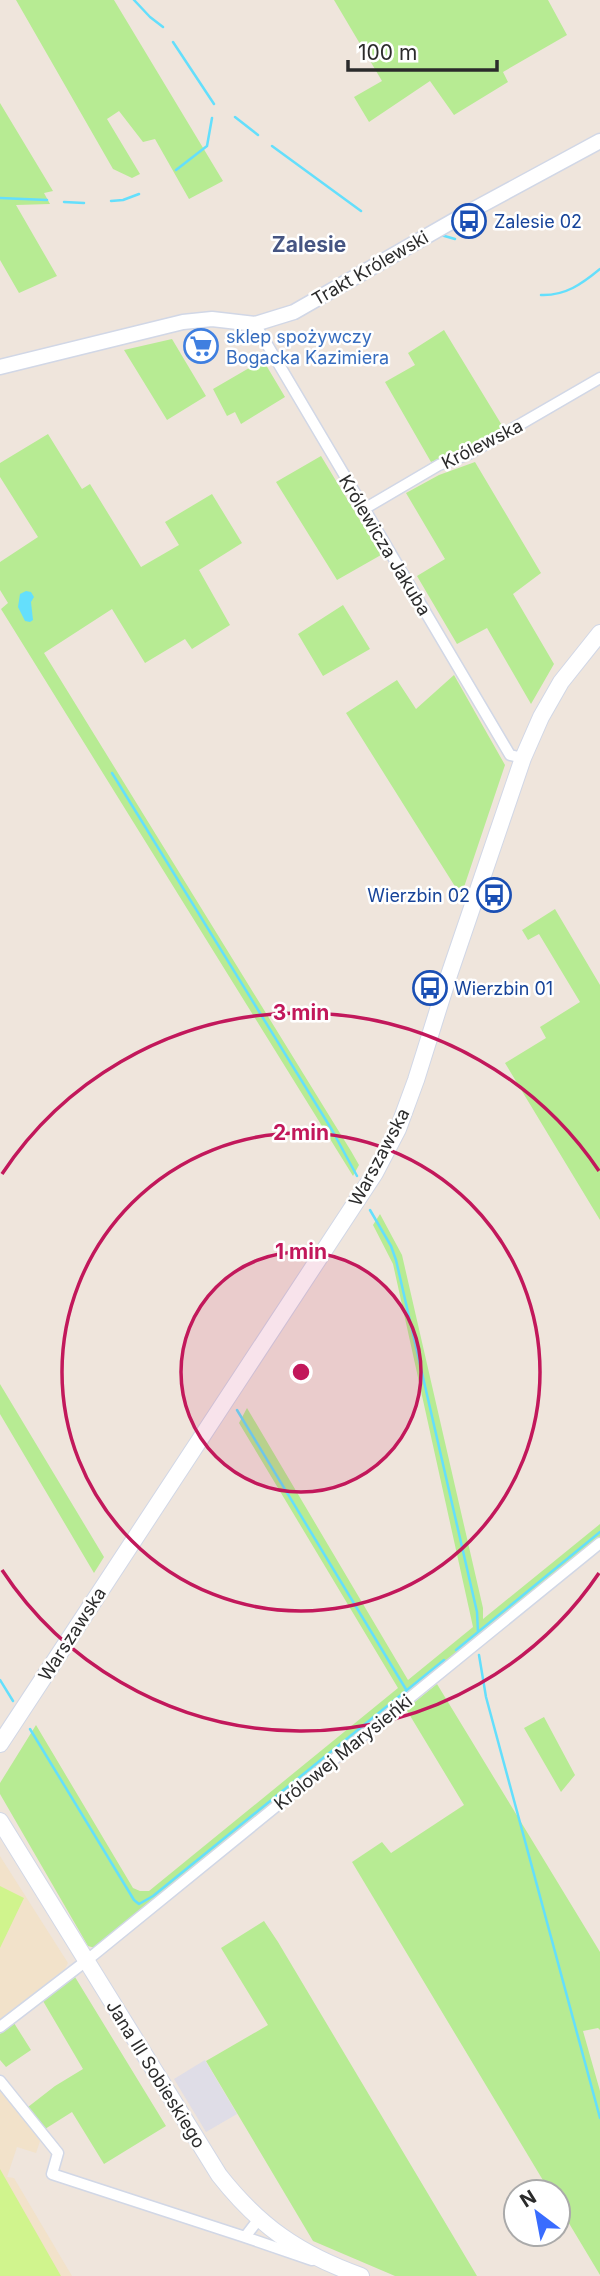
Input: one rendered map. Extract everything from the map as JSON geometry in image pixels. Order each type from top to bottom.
[{"type":"main road","name":"Warszawska","points":[[0,1744],[375,1172],[398,1129],[416,1080],[447,978],[523,758],[541,717],[561,682],[600,633]]},
{"type":"main road","name":"Jana III Sobieskiego","points":[[0,1821],[219,2175],[238,2199],[258,2220],[286,2241],[326,2263],[361,2276]]},
{"type":"street","name":"Trakt Królewski","points":[[0,367],[183,323],[212,319],[254,324],[294,312],[600,141]]},
{"type":"street","name":"Królewicza Jakuba","points":[[254,324],[510,755],[523,758]]},
{"type":"street","name":"Królewska","points":[[364,509],[439,466],[469,454],[600,378]]},
{"type":"street","name":"Królowej Marysieńki","points":[[0,2027],[86,1961],[600,1543]]},
{"type":"street","points":[[0,2081],[58,2153],[52,2174],[292,2255],[326,2263]]},
{"type":"street","points":[[245,2237],[258,2220]]},
{"type":"shaded area","points":[[0,1856],[68,1963],[64,1971],[0,2021]]},
{"type":"shaded area","points":[[205,2060],[237,2114],[206,2132],[174,2079]]},
{"type":"shaded area","points":[[0,2089],[41,2138],[36,2153],[17,2147],[7,2177],[14,2178],[72,2276],[0,2276]]},
{"type":"green space","points":[[16,0],[114,0],[223,181],[189,199],[155,139],[143,142],[119,111],[107,119],[140,174],[132,178],[113,169]]},
{"type":"green space","points":[[334,0],[548,0],[567,35],[503,72],[508,82],[454,115],[430,81],[369,122],[354,97],[382,81]]},
{"type":"green space","points":[[0,103],[53,191],[44,193],[50,204],[16,205],[57,276],[19,293],[0,260]]},
{"type":"green space","points":[[444,330],[503,427],[466,450],[431,462],[385,382],[415,365],[408,353]]},
{"type":"green space","points":[[172,339],[206,396],[167,420],[124,350]]},
{"type":"green space","points":[[263,360],[285,397],[241,424],[235,412],[227,416],[213,389]]},
{"type":"green space","points":[[48,434],[82,489],[90,484],[141,567],[179,545],[165,522],[212,494],[242,543],[199,570],[230,625],[192,649],[185,639],[145,663],[112,609],[44,653],[351,1151],[359,1165],[353,1176],[1,609],[8,603],[0,590],[0,562],[38,537],[0,477],[0,463]]},
{"type":"green space","points":[[321,456],[381,555],[337,580],[276,482]]},
{"type":"green space","points":[[475,462],[541,573],[513,594],[554,664],[531,704],[487,628],[457,644],[417,576],[445,559],[406,493],[439,475]]},
{"type":"green space","points":[[343,605],[370,649],[323,676],[298,634]]},
{"type":"green space","points":[[454,675],[505,765],[461,896],[346,713],[397,680],[416,709]]},
{"type":"green space","points":[[555,909],[600,985],[600,1220],[505,1063],[546,1038],[540,1027],[580,1002],[539,934],[528,940],[522,930]]},
{"type":"green space","points":[[380,1214],[402,1255],[483,1608],[483,1619],[600,1524],[600,1537],[95,1948],[88,1946],[0,1794],[0,1783],[36,1725],[133,1888],[149,1891],[398,1688],[239,1423],[247,1408],[408,1680],[473,1627],[393,1264],[373,1225]]},
{"type":"green space","points":[[0,1384],[104,1557],[94,1573],[0,1414]]},
{"type":"green space","points":[[437,1684],[600,1952],[600,2030],[598,2028],[583,2031],[600,2091],[600,2275],[572,2228],[572,2178],[542,2178],[352,1862],[382,1842],[391,1853],[464,1805],[406,1709]]},
{"type":"green space","points":[[544,1717],[575,1775],[561,1792],[524,1728]]},
{"type":"green space","points":[[0,1886],[24,1898],[0,1948]]},
{"type":"green space","points":[[264,1921],[477,2276],[395,2276],[313,2241],[206,2061],[268,2025],[221,1948]]},
{"type":"green space","points":[[75,1977],[166,2126],[104,2164],[72,2112],[45,2129],[28,2107],[83,2069],[43,2001]]},
{"type":"green space","points":[[14,2023],[31,2050],[6,2067],[0,2060],[0,2034]]},
{"type":"green space","points":[[0,2169],[61,2276],[0,2276]]},
{"type":"water","points":[[31,592],[34,597],[31,602],[33,620],[30,622],[25,621],[18,607],[20,594]]},
{"type":"waterway","points":[[134,0],[163,27]]},
{"type":"waterway","points":[[173,42],[214,104]]},
{"type":"waterway","points":[[235,117],[258,135]]},
{"type":"waterway","points":[[176,170],[207,146],[212,118]]},
{"type":"waterway","points":[[272,146],[361,211]]},
{"type":"waterway","points":[[111,201],[139,194]]},
{"type":"waterway","points":[[0,198],[47,200]]},
{"type":"waterway","points":[[64,202],[84,203]]},
{"type":"waterway","points":[[441,235],[455,239]]},
{"type":"waterway","points":[[541,295],[573,288],[600,269]]},
{"type":"waterway","points":[[112,773],[332,1130],[357,1176]]},
{"type":"waterway","points":[[370,1210],[396,1260],[477,1612],[478,1632]]},
{"type":"waterway","points":[[237,1410],[407,1691]]},
{"type":"waterway","points":[[456,1650],[600,1532]]},
{"type":"waterway","points":[[479,1655],[486,1697],[600,2118]]},
{"type":"waterway","points":[[30,1729],[134,1900],[139,1904],[153,1896],[444,1660]]},
{"type":"waterway","points":[[0,1680],[13,1701]]},
{"type":"place","name":"Zalesie 02","points":[[469,221]]},
{"type":"place","name":"sklep spożywczy Bogacka Kazimiera","points":[[201,346]]},
{"type":"place","name":"Wierzbin 02","points":[[494,895]]},
{"type":"place","name":"Wierzbin 01","points":[[430,988]]},
{"type":"district","name":"Zalesie","points":[[309,244]]}]
